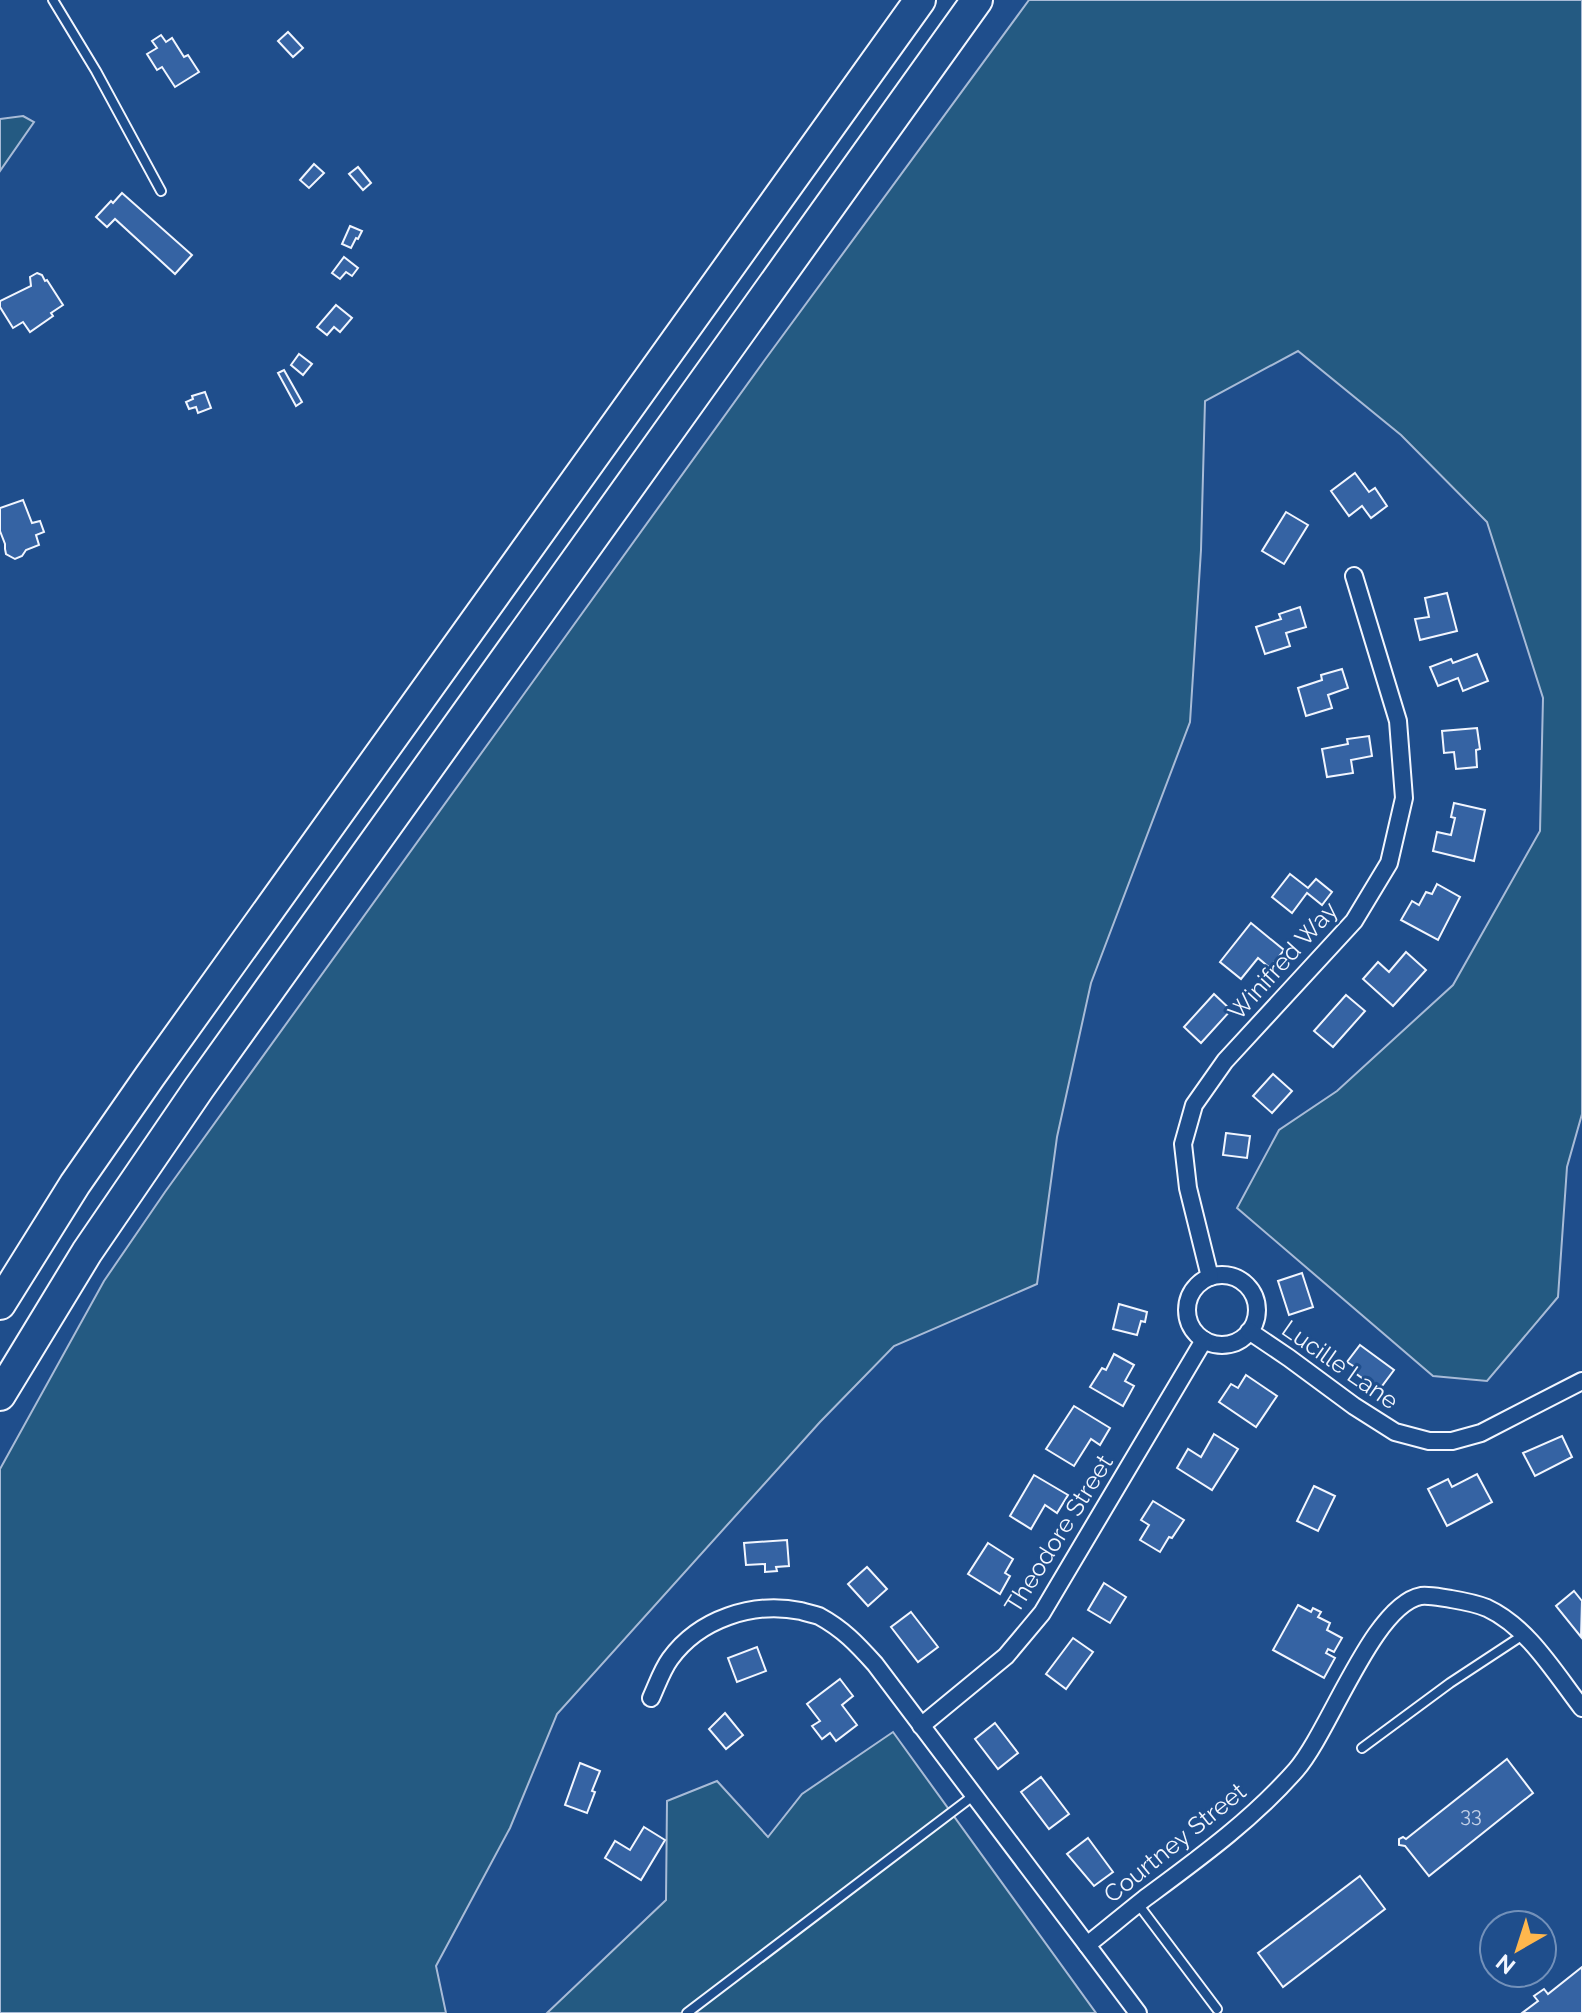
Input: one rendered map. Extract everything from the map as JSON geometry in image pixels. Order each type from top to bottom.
[{"type":"highway","points":[[0,1304],[75,1184],[150,1076],[920,0]]},
{"type":"highway","points":[[0,1395],[87,1252],[199,1088],[977,0]]},
{"type":"street","name":"Winifred Way","points":[[1210,1277],[1188,1188],[1183,1144],[1194,1105],[1225,1061],[1354,921],[1389,863],[1404,798],[1398,721],[1354,576]]},
{"type":"street","points":[[1210,1277],[1236,1278],[1250,1290],[1257,1306],[1254,1324],[1249,1331],[1244,1337],[1228,1344],[1204,1340],[1191,1325],[1187,1306],[1195,1288],[1210,1277]]},
{"type":"street","name":"Lucille Lane","points":[[1249,1331],[1395,1432],[1429,1441],[1452,1441],[1481,1433],[1582,1381]]},
{"type":"street","name":"Theodore Street","points":[[921,1726],[1006,1656],[1042,1613],[1204,1340]]},
{"type":"street","name":"Courtney Street","points":[[1087,1945],[1222,1841],[1296,1769],[1316,1743],[1385,1621],[1402,1606],[1421,1596],[1475,1604],[1496,1613],[1523,1635],[1582,1708]]},
{"type":"street","points":[[651,1698],[669,1660],[691,1636],[712,1622],[749,1610],[780,1607],[816,1615],[850,1636],[875,1664],[1138,2013]]},
{"type":"lane","points":[[53,0],[96,71],[161,191]]},
{"type":"lane","points":[[1362,1748],[1450,1683],[1523,1635]]},
{"type":"lane","points":[[687,2013],[973,1796]]},
{"type":"lane","points":[[1138,1904],[1217,2009]]},
{"type":"shaded area","points":[[1029,0],[1582,0],[1582,1114],[1567,1167],[1558,1297],[1487,1381],[1433,1376],[1237,1208],[1279,1130],[1337,1091],[1453,985],[1540,831],[1543,698],[1487,522],[1401,435],[1298,351],[1205,401],[1201,550],[1190,722],[1091,983],[1057,1137],[1037,1284],[894,1346],[820,1422],[557,1714],[510,1828],[436,1966],[446,2013],[0,2013],[0,1469],[104,1281],[165,1192],[764,361]]},
{"type":"shaded area","points":[[23,116],[34,122],[0,171],[0,119]]},
{"type":"shaded area","points":[[893,1732],[1096,2013],[547,2013],[666,1900],[667,1801],[717,1781],[768,1837],[802,1794]]},
{"type":"building","points":[[288,32],[303,48],[293,57],[278,41]]},
{"type":"building","points":[[161,35],[166,42],[172,38],[184,57],[188,55],[199,72],[175,87],[162,67],[157,70],[147,54],[157,48],[152,41]]},
{"type":"building","points":[[314,164],[324,173],[309,188],[300,180]]},
{"type":"building","points":[[358,167],[371,183],[363,190],[349,174]]},
{"type":"building","points":[[122,193],[192,255],[175,274],[115,219],[107,227],[96,217]]},
{"type":"building","points":[[350,226],[362,231],[351,248],[342,244]]},
{"type":"building","points":[[344,257],[358,268],[352,276],[346,272],[340,279],[332,273]]},
{"type":"building","points":[[37,273],[47,280],[63,305],[30,332],[23,322],[13,328],[0,307],[0,301],[31,286],[30,277]]},
{"type":"building","points":[[336,305],[352,318],[340,332],[334,327],[327,335],[317,327]]},
{"type":"building","points":[[299,354],[312,364],[303,375],[291,365]]},
{"type":"building","points":[[284,370],[302,402],[296,406],[278,373]]},
{"type":"building","points":[[205,392],[211,408],[198,413],[196,407],[189,409],[186,402],[193,399],[192,396]]},
{"type":"building","points":[[1355,473],[1369,492],[1375,488],[1387,506],[1371,518],[1362,506],[1349,516],[1331,491]]},
{"type":"building","points":[[23,500],[32,523],[40,521],[44,532],[36,535],[39,545],[15,559],[6,554],[0,531],[0,508]]},
{"type":"building","points":[[1286,512],[1308,525],[1284,564],[1262,551]]},
{"type":"building","points":[[1447,593],[1457,631],[1420,640],[1415,619],[1429,617],[1425,598]]},
{"type":"building","points":[[1300,607],[1306,627],[1286,633],[1290,646],[1265,654],[1256,627],[1281,619],[1279,614]]},
{"type":"building","points":[[1477,654],[1488,681],[1463,691],[1458,678],[1438,686],[1430,667]]},
{"type":"building","points":[[1342,669],[1348,688],[1328,695],[1332,708],[1306,716],[1298,688],[1322,680],[1321,675]]},
{"type":"building","points":[[1477,728],[1480,749],[1476,750],[1477,767],[1456,769],[1454,752],[1444,753],[1442,731]]},
{"type":"building","points":[[1369,736],[1372,756],[1351,760],[1353,773],[1327,777],[1322,749],[1348,744],[1347,739]]},
{"type":"building","points":[[1454,803],[1485,810],[1474,861],[1433,851],[1437,832],[1451,835]]},
{"type":"building","points":[[1290,874],[1308,888],[1316,879],[1332,892],[1322,905],[1307,893],[1292,913],[1272,897]]},
{"type":"building","points":[[1437,884],[1460,897],[1438,940],[1401,920],[1412,901],[1419,905],[1426,892],[1432,894]]},
{"type":"building","points":[[1251,923],[1284,950],[1270,968],[1258,958],[1241,979],[1220,962]]},
{"type":"building","points":[[1406,952],[1426,970],[1393,1006],[1363,979],[1378,962],[1389,972]]},
{"type":"building","points":[[1214,994],[1231,1010],[1201,1043],[1184,1027]]},
{"type":"building","points":[[1346,995],[1365,1011],[1333,1047],[1314,1031]]},
{"type":"building","points":[[1273,1074],[1292,1091],[1272,1113],[1253,1096]]},
{"type":"building","points":[[1226,1133],[1250,1136],[1247,1158],[1223,1155]]},
{"type":"building","points":[[1302,1273],[1313,1307],[1289,1315],[1278,1281]]},
{"type":"building","points":[[1119,1304],[1147,1312],[1137,1335],[1113,1329]]},
{"type":"building","points":[[1360,1345],[1394,1370],[1379,1390],[1355,1373],[1358,1369],[1347,1362]]},
{"type":"building","points":[[1114,1354],[1134,1365],[1125,1381],[1134,1386],[1123,1406],[1090,1387],[1102,1368],[1106,1370]]},
{"type":"building","points":[[1246,1375],[1277,1396],[1256,1427],[1219,1402],[1231,1384],[1238,1388]]},
{"type":"building","points":[[1074,1406],[1110,1428],[1100,1445],[1091,1439],[1074,1466],[1046,1449]]},
{"type":"building","points":[[1214,1434],[1238,1449],[1212,1490],[1177,1468],[1188,1449],[1201,1457]]},
{"type":"building","points":[[1562,1436],[1572,1457],[1535,1476],[1523,1453]]},
{"type":"building","points":[[1477,1474],[1492,1502],[1447,1526],[1428,1489],[1448,1479],[1452,1487]]},
{"type":"building","points":[[1034,1475],[1068,1495],[1057,1513],[1045,1505],[1031,1529],[1010,1516]]},
{"type":"building","points":[[1314,1486],[1335,1496],[1318,1531],[1297,1521]]},
{"type":"building","points":[[1153,1501],[1184,1520],[1160,1552],[1140,1540],[1149,1525],[1141,1520]]},
{"type":"building","points":[[787,1540],[789,1566],[765,1572],[765,1564],[746,1565],[744,1543]]},
{"type":"building","points":[[988,1543],[1013,1559],[1005,1573],[1010,1576],[1000,1594],[968,1574]]},
{"type":"building","points":[[867,1567],[887,1589],[868,1606],[848,1584]]},
{"type":"building","points":[[1104,1583],[1126,1597],[1110,1623],[1088,1610]]},
{"type":"building","points":[[1574,1591],[1582,1601],[1581,1637],[1556,1606]]},
{"type":"building","points":[[1298,1605],[1311,1612],[1313,1608],[1321,1612],[1318,1617],[1330,1623],[1327,1630],[1342,1638],[1334,1652],[1328,1649],[1326,1653],[1335,1658],[1324,1678],[1273,1650]]},
{"type":"building","points":[[911,1612],[938,1647],[918,1662],[891,1627]]},
{"type":"building","points":[[1073,1638],[1093,1652],[1066,1689],[1046,1674]]},
{"type":"building","points":[[757,1647],[766,1671],[737,1682],[728,1658]]},
{"type":"building","points":[[840,1679],[853,1696],[842,1705],[857,1725],[836,1741],[830,1733],[822,1739],[812,1726],[820,1721],[807,1704]]},
{"type":"building","points":[[725,1713],[743,1735],[726,1749],[709,1729]]},
{"type":"building","points":[[995,1723],[1018,1753],[998,1769],[975,1739]]},
{"type":"building","points":[[1507,1759],[1533,1793],[1429,1876],[1405,1846],[1399,1845],[1399,1839],[1406,1839]]},
{"type":"building","points":[[580,1763],[600,1771],[587,1813],[565,1805]]},
{"type":"building","points":[[1041,1777],[1069,1814],[1049,1829],[1021,1792]]},
{"type":"building","points":[[644,1827],[665,1840],[641,1880],[605,1858],[615,1841],[630,1850]]},
{"type":"building","points":[[1088,1838],[1113,1872],[1094,1886],[1067,1854]]},
{"type":"building","points":[[1360,1876],[1385,1909],[1283,1987],[1258,1953]]},
{"type":"building","points":[[1582,1967],[1582,2013],[1522,2013],[1538,2001],[1534,1996],[1544,1989],[1548,1994]]}]
